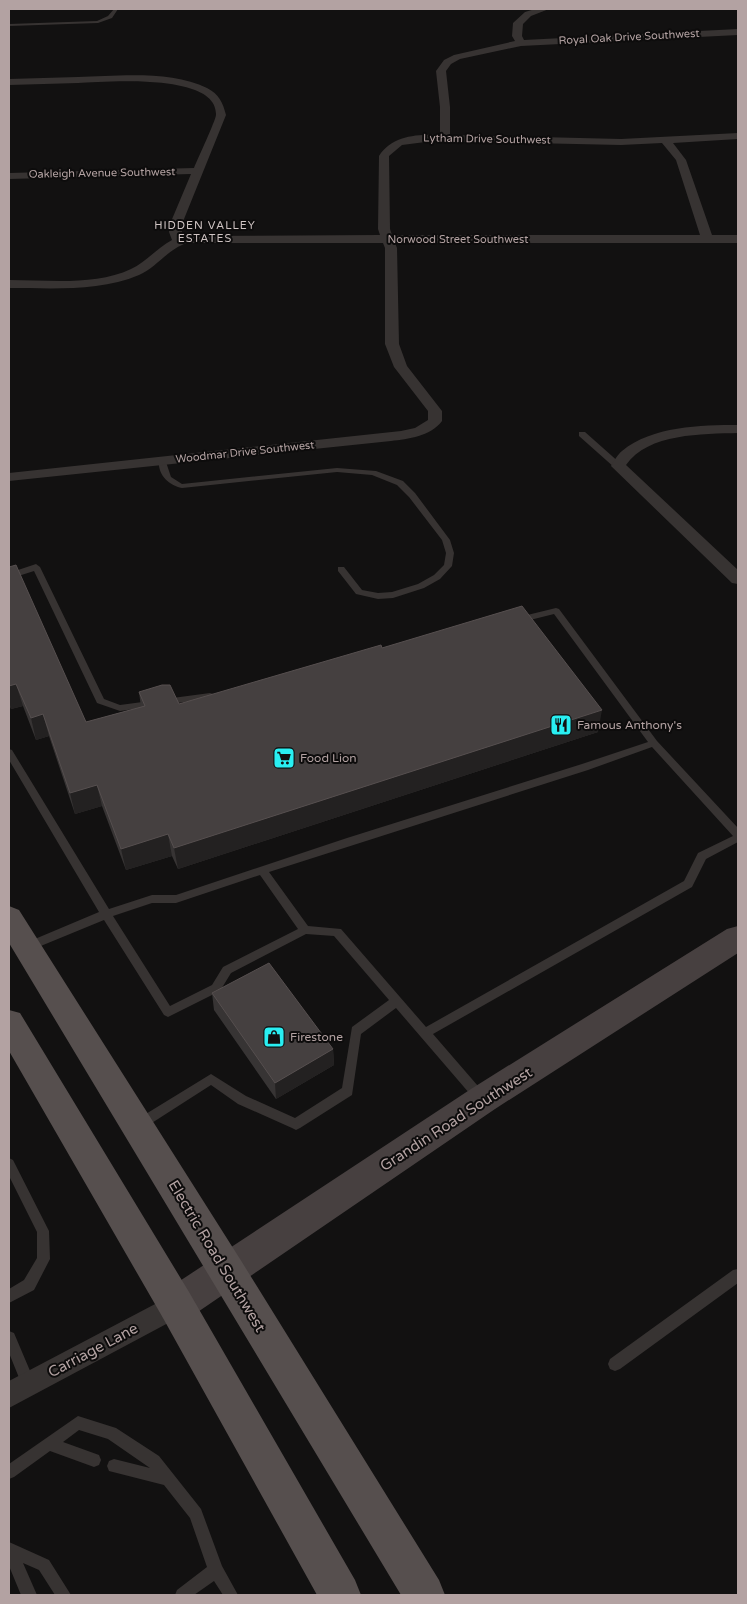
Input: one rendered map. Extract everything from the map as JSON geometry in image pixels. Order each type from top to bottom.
[{"type":"main road","name":"Electric Road Southwest","points":[[9,918],[424,1595]]},
{"type":"main road","points":[[12,1035],[176,1305],[340,1595]]},
{"type":"street","points":[[521,44],[517,36],[518,23],[528,14],[544,9]]},
{"type":"street","name":"Royal Oak Drive Southwest","points":[[445,138],[445,107],[441,70],[443,66],[457,57],[521,44],[738,32]]},
{"type":"street","points":[[9,82],[145,79],[182,83],[204,90],[218,101],[221,108],[221,115],[196,171],[176,224],[175,232],[178,241],[170,244],[140,270],[118,278],[70,283],[9,284]]},
{"type":"street","name":"Lytham Drive Southwest","points":[[416,385],[401,367],[392,344],[391,248],[384,229],[383,201],[384,156],[388,150],[399,142],[410,139],[621,142],[738,136]]},
{"type":"street","points":[[666,141],[682,160],[707,239]]},
{"type":"street","name":"Oakleigh Avenue Southwest","points":[[9,176],[196,171]]},
{"type":"street","name":"Norwood Street Southwest","points":[[178,241],[192,239],[738,239]]},
{"type":"street","name":"Woodmar Drive Southwest","points":[[9,477],[363,440],[418,431],[429,427],[435,421],[436,414],[429,401],[416,385]]},
{"type":"street","points":[[738,429],[692,432],[648,442],[629,451],[621,459],[618,466],[683,525],[738,579]]},
{"type":"street","name":"Grandin Road Southwest","points":[[176,1305],[482,1099],[738,938]]},
{"type":"street","name":"Carriage Lane","points":[[19,1390],[176,1305]]},
{"type":"lane","points":[[9,25],[98,22],[110,17],[116,9]]},
{"type":"lane","points":[[582,434],[618,466]]},
{"type":"lane","points":[[162,461],[167,480],[182,486],[337,470],[373,473],[392,479],[400,483],[412,494],[446,540],[450,553],[448,566],[437,577],[421,586],[393,595],[378,596],[359,592],[342,569]]},
{"type":"lane","points":[[9,576],[36,567],[100,701],[120,708],[203,698],[222,693]]},
{"type":"lane","points":[[509,623],[556,611],[654,743],[738,834]]},
{"type":"lane","points":[[27,947],[106,914],[152,899],[176,899],[654,743]]},
{"type":"lane","points":[[9,752],[106,914],[168,1012],[216,988],[227,970],[305,930],[337,932],[482,1099]]},
{"type":"lane","points":[[425,1033],[688,884],[702,856],[738,838]]},
{"type":"lane","points":[[262,872],[305,930]]},
{"type":"lane","points":[[137,1126],[211,1079],[242,1100],[296,1124],[348,1091],[356,1031],[397,1002]]},
{"type":"lane","points":[[9,1164],[43,1231],[44,1259],[29,1285],[9,1296]]},
{"type":"lane","points":[[615,1364],[738,1275]]},
{"type":"lane","points":[[9,1338],[19,1390]]},
{"type":"lane","points":[[9,1472],[78,1423],[111,1433],[154,1461],[196,1514],[216,1570],[231,1595]]},
{"type":"lane","points":[[49,1444],[94,1460]]},
{"type":"lane","points":[[114,1466],[168,1479]]},
{"type":"lane","points":[[9,1549],[29,1595]]},
{"type":"lane","points":[[9,1549],[44,1565],[64,1595]]},
{"type":"lane","points":[[182,1595],[216,1570]]},
{"type":"building","points":[[16,565],[86,722],[145,706],[139,692],[162,685],[170,685],[179,704],[381,645],[382,648],[522,606],[602,710],[174,848],[168,834],[121,849],[97,785],[70,793],[43,714],[31,718],[16,684],[9,686],[9,567]]},
{"type":"building","name":"Firestone","points":[[269,963],[333,1049],[275,1083],[212,993]]},
{"type":"place","name":"Famous Anthony's","points":[[561,725]]},
{"type":"place","name":"Food Lion","points":[[284,758]]},
{"type":"place","name":"Firestone","points":[[274,1037]]},
{"type":"district","name":"HIDDEN VALLEY ESTATES","points":[[205,231]]}]
